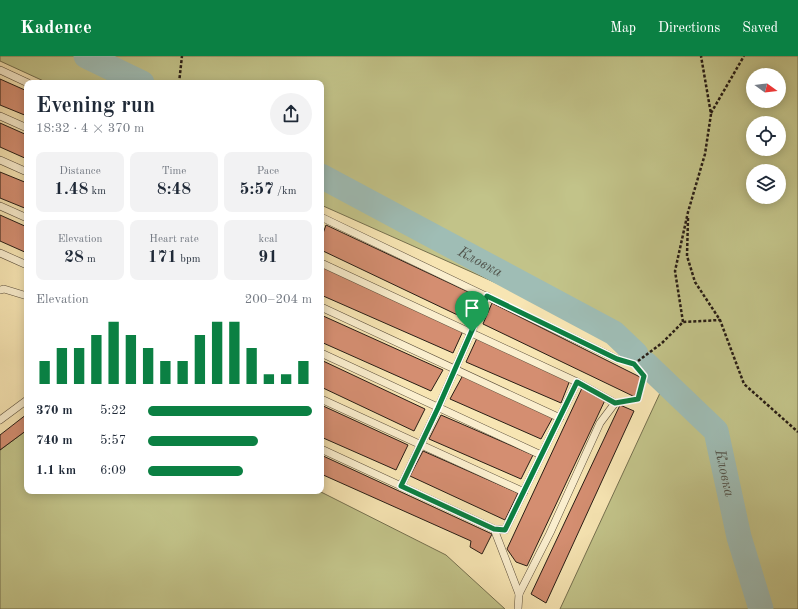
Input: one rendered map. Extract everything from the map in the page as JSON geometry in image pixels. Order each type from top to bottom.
[{"type":"lane","points":[[0,70],[24,81]]},
{"type":"lane","points":[[0,116],[24,127]]},
{"type":"lane","points":[[0,160],[24,171]]},
{"type":"lane","points":[[0,206],[24,217]]},
{"type":"lane","points":[[324,218],[617,359]]},
{"type":"lane","points":[[0,253],[24,264]]},
{"type":"lane","points":[[324,264],[577,382],[615,403],[600,423],[550,533],[519,594],[518,609]]},
{"type":"lane","points":[[0,290],[4,289],[24,295]]},
{"type":"lane","points":[[401,486],[438,408],[487,296]]},
{"type":"lane","points":[[324,308],[560,418]]},
{"type":"lane","points":[[324,354],[541,456]]},
{"type":"lane","points":[[324,450],[494,529],[505,530],[577,382]]},
{"type":"lane","points":[[324,400],[524,492]]},
{"type":"lane","points":[[0,420],[24,402]]},
{"type":"lane","points":[[494,529],[519,594]]},
{"type":"path","points":[[179,80],[182,56]]},
{"type":"path","points":[[684,322],[675,271],[688,212],[705,154],[711,114],[701,56]]},
{"type":"path","points":[[711,114],[744,56]]},
{"type":"path","points":[[688,212],[687,256],[696,282],[720,320],[744,384],[798,432]]},
{"type":"path","points":[[634,364],[662,343],[684,322],[720,320]]},
{"type":"path","points":[[615,403],[638,399],[644,376],[634,364],[617,359]]},
{"type":"green space","points":[[0,56],[798,56],[798,609],[560,609],[660,393],[631,343],[324,206],[324,80],[41,80],[0,61]]},
{"type":"green space","points":[[24,432],[24,494],[324,494],[446,555],[505,609],[0,609],[0,450]]},
{"type":"building","points":[[0,79],[24,90],[24,115],[0,105]]},
{"type":"building","points":[[0,123],[24,134],[24,158],[0,147]]},
{"type":"building","points":[[0,172],[24,182],[24,208],[0,198]]},
{"type":"building","points":[[0,215],[24,226],[24,252],[0,241]]},
{"type":"building","points":[[326,225],[477,296],[466,319],[324,251],[324,231]]},
{"type":"building","points":[[324,267],[463,331],[453,353],[324,296]]},
{"type":"building","points":[[492,303],[642,378],[635,397],[483,324]]},
{"type":"building","points":[[324,316],[443,370],[431,391],[324,343]]},
{"type":"building","points":[[477,338],[570,380],[561,403],[466,362]]},
{"type":"building","points":[[324,361],[425,409],[414,431],[324,388]]},
{"type":"building","points":[[463,375],[553,417],[541,439],[450,399]]},
{"type":"building","points":[[582,388],[606,398],[527,566],[516,562],[507,549]]},
{"type":"building","points":[[620,405],[634,411],[546,603],[531,594]]},
{"type":"building","points":[[324,406],[408,445],[396,470],[324,438]]},
{"type":"building","points":[[441,415],[533,455],[521,479],[429,439]]},
{"type":"building","points":[[24,416],[24,432],[0,450],[0,435]]},
{"type":"building","points":[[423,451],[518,493],[505,520],[410,476]]},
{"type":"building","points":[[324,456],[492,534],[482,554],[470,547],[471,541],[324,475]]},
{"type":"waterway","name":"Кловка","points":[[86,56],[136,80]]},
{"type":"waterway","name":"Кловка","points":[[324,178],[614,333],[636,354]]},
{"type":"waterway","name":"Кловка","points":[[646,364],[716,431],[739,537],[761,609]]},
{"type":"route","points":[[487,296],[617,359],[634,364],[644,376],[643,385],[638,399],[615,403],[577,382],[505,530],[494,529],[401,486],[472,332],[487,296]]}]
